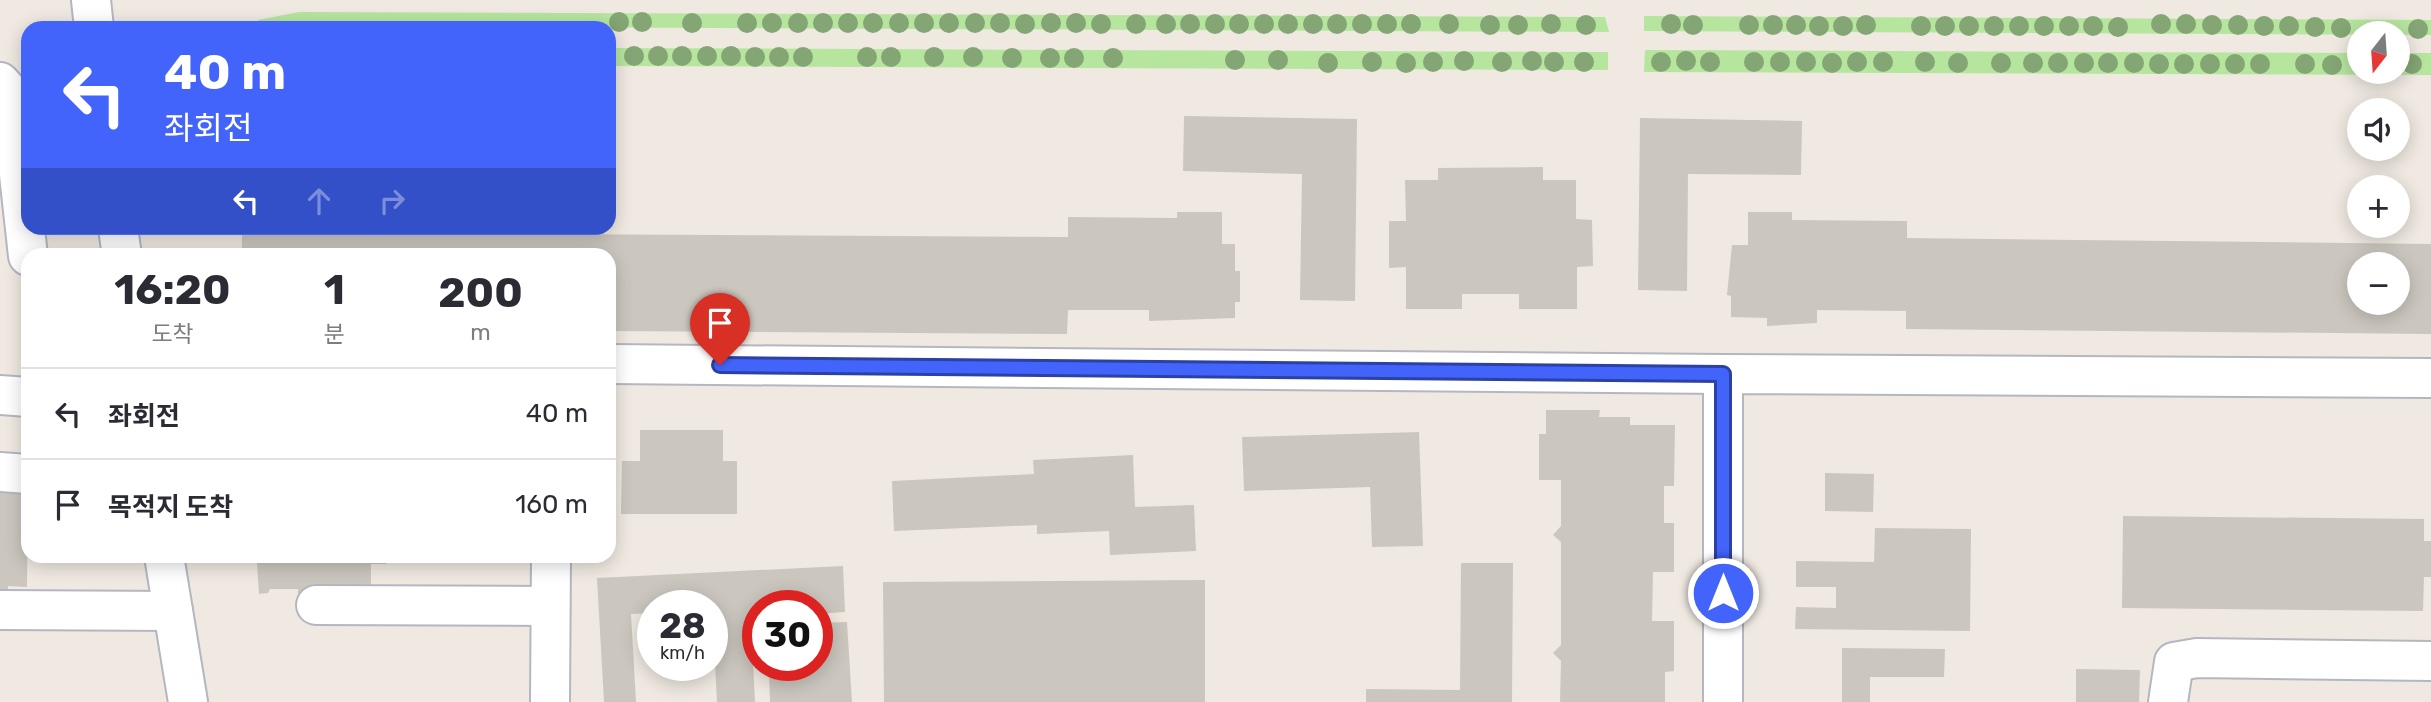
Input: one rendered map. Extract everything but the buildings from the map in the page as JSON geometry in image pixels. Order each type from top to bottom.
[{"type":"street","points":[[91,0],[93,21]]},
{"type":"street","points":[[0,82],[10,93],[21,193]]},
{"type":"street","points":[[616,364],[2431,378]]},
{"type":"street","points":[[1723,374],[1723,702]]},
{"type":"street","points":[[0,395],[21,396]]},
{"type":"street","points":[[0,471],[21,473]]},
{"type":"street","points":[[165,563],[188,702]]},
{"type":"street","points":[[550,702],[551,563]]},
{"type":"street","points":[[316,605],[550,606]]},
{"type":"street","points":[[0,610],[173,611]]},
{"type":"street","points":[[2168,702],[2174,662],[2197,658],[2431,661]]},
{"type":"green space","points":[[299,12],[1605,17],[1609,32],[616,28],[616,21],[258,20]]},
{"type":"green space","points":[[1644,16],[2431,20],[2431,35],[2410,35],[2410,21],[2347,21],[2347,35],[1644,31]]},
{"type":"green space","points":[[616,48],[1608,52],[1608,70],[616,66]]},
{"type":"green space","points":[[1645,50],[2347,53],[2347,75],[1644,72]]},
{"type":"green space","points":[[2410,53],[2431,53],[2431,75],[2410,75]]},
{"type":"route","points":[[720,365],[1723,374],[1723,593]]}]
